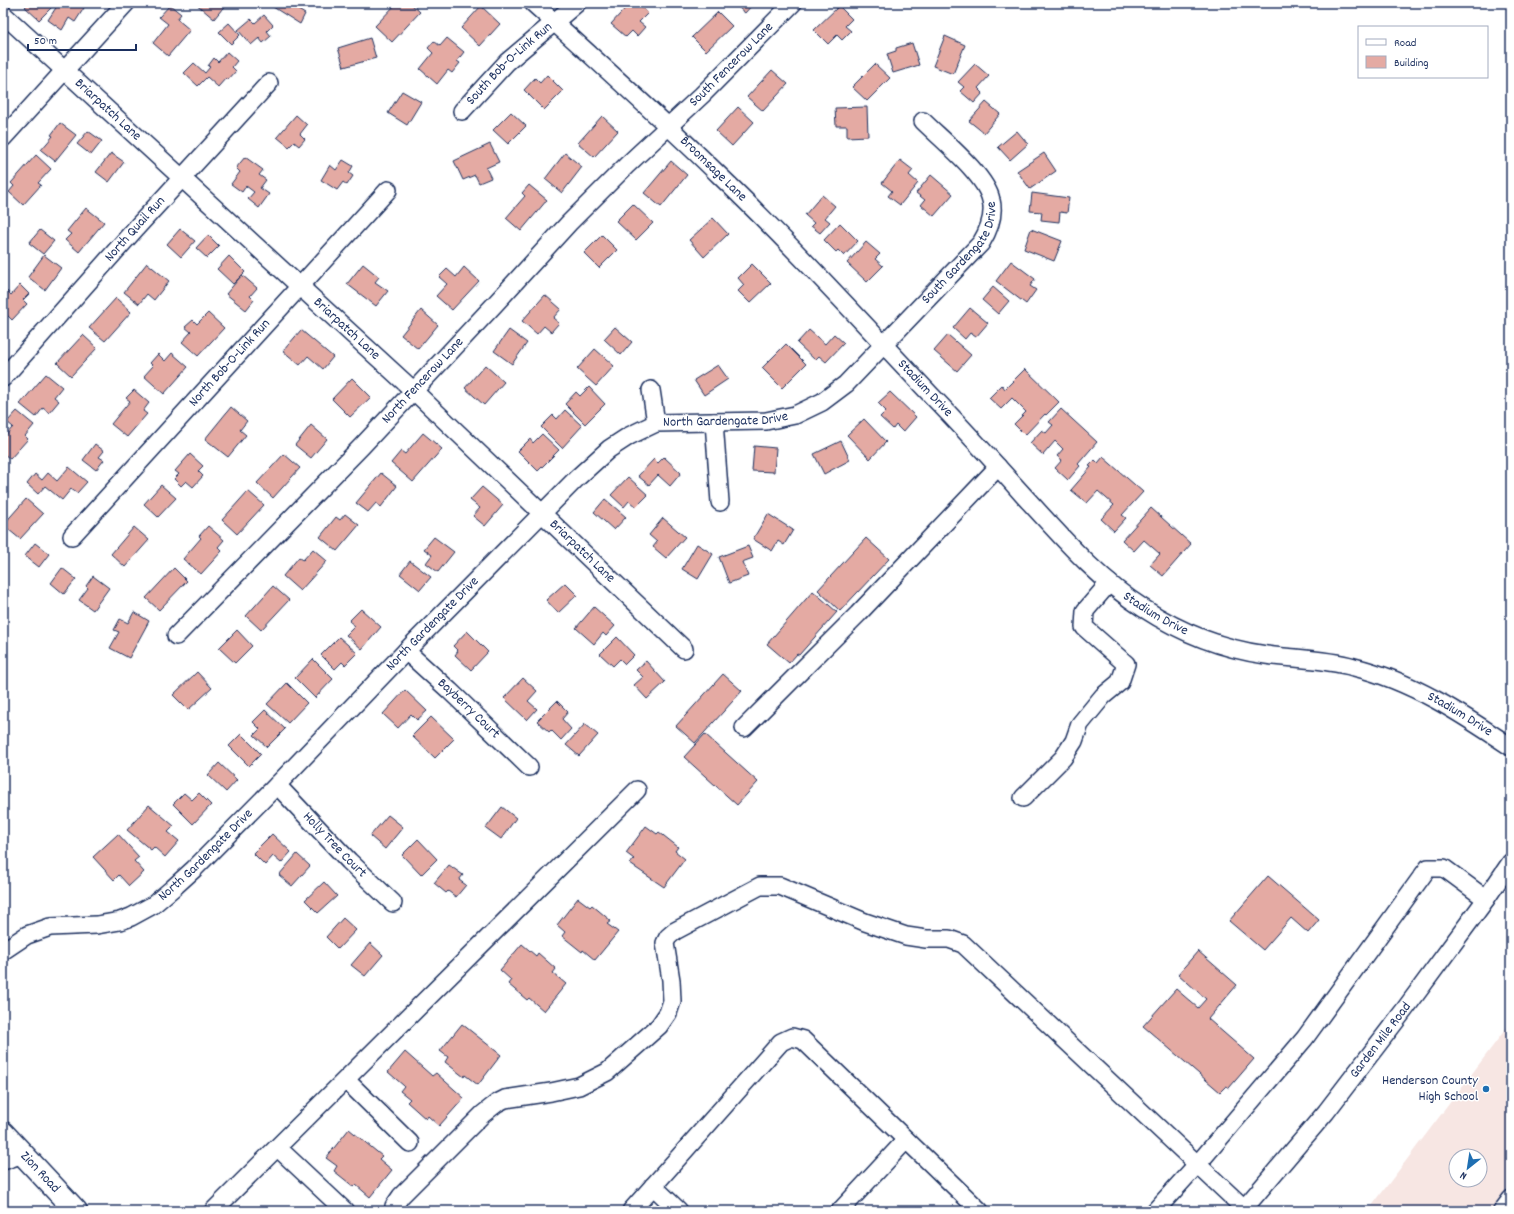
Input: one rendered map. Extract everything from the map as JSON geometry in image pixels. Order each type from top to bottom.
[{"type":"main road","name":"Zion Road","points":[[3,1133],[13,1158],[76,1211]]},
{"type":"street","points":[[3,138],[126,3]]},
{"type":"street","name":"Broomsage Lane","points":[[534,3],[669,126],[721,177],[883,345]]},
{"type":"street","name":"South Bob-O-Link Run","points":[[462,111],[507,62],[577,3]]},
{"type":"street","name":"South Fencerow Lane","points":[[669,126],[702,95],[792,3]]},
{"type":"street","name":"Briarpatch Lane","points":[[3,14],[414,391],[684,649]]},
{"type":"street","name":"North Quail Run","points":[[3,378],[137,227],[269,83]]},
{"type":"street","name":"South Gardengate Drive","points":[[883,345],[981,243],[991,222],[993,210],[991,199],[983,182],[923,121]]},
{"type":"street","name":"North Fencerow Lane","points":[[176,636],[362,446],[569,223],[669,126]]},
{"type":"street","name":"North Bob-O-Link Run","points":[[72,536],[388,190]]},
{"type":"street","name":"North Gardengate Drive","points":[[3,951],[17,940],[39,930],[62,926],[120,921],[153,905],[194,869],[406,651],[577,478],[609,449],[629,436],[656,423],[735,423],[766,421],[795,414],[822,402],[835,394],[883,345]]},
{"type":"street","name":"Stadium Drive","points":[[883,345],[998,467],[1058,534],[1089,565],[1123,594],[1161,619],[1203,638],[1246,651],[1331,662],[1351,666],[1392,678],[1433,698],[1511,747]]},
{"type":"street","points":[[651,390],[656,423]]},
{"type":"street","points":[[714,422],[720,502]]},
{"type":"street","points":[[744,728],[858,614],[998,467]]},
{"type":"street","points":[[1023,798],[1063,758],[1074,741],[1080,724],[1103,696],[1120,682],[1126,664],[1084,627],[1086,611],[1110,583]]},
{"type":"street","name":"Bayberry Court","points":[[406,651],[529,767]]},
{"type":"street","name":"Holly Tree Court","points":[[277,785],[349,861],[394,903]]},
{"type":"street","points":[[213,1211],[637,790]]},
{"type":"street","name":"Garden Mile Road","points":[[1245,1210],[1335,1100],[1405,1009],[1486,900],[1511,862]]},
{"type":"street","points":[[1155,1211],[1197,1165],[1304,1038],[1428,868],[1444,868],[1486,900]]},
{"type":"street","points":[[394,1211],[394,1206],[402,1196],[483,1114],[497,1103],[505,1099],[578,1086],[607,1072],[659,1026],[668,1013],[672,1001],[671,980],[665,944],[668,936],[760,886],[771,885],[780,886],[865,922],[906,936],[926,939],[949,939],[963,944],[1245,1210]]},
{"type":"street","points":[[631,1211],[781,1042],[792,1037],[803,1040],[980,1211]]},
{"type":"street","points":[[346,1080],[410,1143]]},
{"type":"street","points":[[840,1211],[906,1140]]},
{"type":"street","points":[[278,1148],[345,1211]]},
{"type":"street","points":[[653,1186],[679,1211]]},
{"type":"street","points":[[1502,1211],[1511,1199]]},
{"type":"shaded area","name":"Henderson County High School","points":[[1511,1022],[1511,1211],[1368,1211]]},
{"type":"building","points":[[29,3],[48,3],[52,7],[39,20],[25,7]]},
{"type":"building","points":[[59,3],[77,3],[84,8],[75,22],[69,18],[62,30],[48,20]]},
{"type":"building","points":[[195,3],[227,3],[214,19]]},
{"type":"building","points":[[276,3],[298,3],[295,8],[305,14],[300,24],[273,7]]},
{"type":"building","points":[[397,3],[410,3],[420,12],[392,42],[375,26]]},
{"type":"building","points":[[630,3],[637,3],[648,13],[639,22],[645,27],[637,36],[632,31],[626,37],[611,24]]},
{"type":"building","points":[[733,3],[754,3],[745,13]]},
{"type":"building","points":[[170,5],[181,14],[177,19],[190,30],[168,56],[153,43],[168,24],[159,17]]},
{"type":"building","points":[[481,6],[500,24],[480,46],[461,28]]},
{"type":"building","points":[[839,6],[852,19],[845,26],[851,31],[842,40],[837,35],[828,44],[814,30]]},
{"type":"building","points":[[718,12],[732,26],[706,51],[692,37]]},
{"type":"building","points":[[264,15],[273,25],[267,31],[271,36],[263,43],[259,38],[251,45],[238,30],[251,19],[255,23]]},
{"type":"building","points":[[229,23],[240,35],[231,44],[219,32]]},
{"type":"building","points":[[945,36],[965,45],[953,74],[933,66]]},
{"type":"building","points":[[370,38],[376,58],[344,67],[338,48]]},
{"type":"building","points":[[447,38],[464,52],[457,61],[460,63],[452,73],[448,70],[437,84],[420,69],[433,53],[428,48],[434,41],[440,46]]},
{"type":"building","points":[[912,43],[919,65],[893,73],[887,54],[896,51],[896,48]]},
{"type":"building","points":[[227,52],[237,61],[232,67],[236,71],[228,80],[226,78],[218,87],[207,77],[198,86],[184,73],[194,63],[205,73],[210,67],[208,66],[214,58],[218,62]]},
{"type":"building","points":[[875,64],[890,78],[867,101],[852,87]]},
{"type":"building","points":[[975,64],[989,76],[978,88],[983,93],[974,103],[960,91],[964,87],[958,82]]},
{"type":"building","points":[[772,70],[788,84],[763,111],[747,97]]},
{"type":"building","points":[[547,75],[563,91],[544,110],[524,90],[535,78],[540,83]]},
{"type":"building","points":[[402,91],[421,102],[407,125],[388,113]]},
{"type":"building","points":[[986,102],[1000,114],[984,133],[969,121]]},
{"type":"building","points":[[738,107],[754,122],[732,146],[716,131]]},
{"type":"building","points":[[867,107],[868,136],[847,137],[847,126],[836,126],[835,108]]},
{"type":"building","points":[[511,112],[526,126],[508,144],[493,130]]},
{"type":"building","points":[[296,115],[307,125],[300,134],[305,139],[299,146],[294,142],[289,147],[277,137]]},
{"type":"building","points":[[602,116],[618,131],[594,157],[578,143]]},
{"type":"building","points":[[60,123],[76,135],[55,161],[41,150],[53,136],[51,135]]},
{"type":"building","points":[[88,131],[102,141],[91,155],[77,144]]},
{"type":"building","points":[[1017,131],[1028,144],[1010,160],[998,147]]},
{"type":"building","points":[[490,144],[499,162],[486,168],[491,178],[479,183],[475,175],[463,180],[454,161]]},
{"type":"building","points":[[111,153],[124,162],[109,182],[96,172]]},
{"type":"building","points":[[565,153],[582,167],[562,193],[545,179]]},
{"type":"building","points":[[1044,153],[1056,171],[1030,189],[1017,171]]},
{"type":"building","points":[[36,155],[51,169],[38,183],[41,185],[23,205],[9,192],[14,186],[11,183]]},
{"type":"building","points":[[245,157],[263,170],[259,175],[266,180],[260,188],[269,194],[259,208],[248,199],[254,192],[246,186],[242,192],[231,184],[240,172],[236,168]]},
{"type":"building","points":[[343,160],[353,166],[349,173],[353,176],[347,185],[343,182],[337,190],[321,180],[330,165],[336,170]]},
{"type":"building","points":[[900,160],[913,170],[909,175],[918,183],[900,205],[888,196],[892,191],[882,183]]},
{"type":"building","points":[[671,161],[687,175],[661,207],[644,193]]},
{"type":"building","points":[[931,175],[953,194],[934,216],[921,205],[925,200],[916,193]]},
{"type":"building","points":[[529,185],[547,200],[521,231],[506,218],[525,196],[522,193]]},
{"type":"building","points":[[1032,193],[1069,198],[1067,213],[1060,212],[1059,222],[1041,220],[1042,212],[1030,211]]},
{"type":"building","points":[[822,195],[835,206],[825,218],[830,222],[820,233],[811,226],[814,223],[805,215]]},
{"type":"building","points":[[633,204],[653,223],[636,240],[616,221]]},
{"type":"building","points":[[86,208],[104,222],[79,252],[65,240],[71,234],[67,231]]},
{"type":"building","points":[[713,218],[728,234],[704,257],[689,240]]},
{"type":"building","points":[[840,223],[858,241],[844,256],[838,250],[836,252],[824,240]]},
{"type":"building","points":[[180,229],[195,241],[181,257],[167,244]]},
{"type":"building","points":[[1031,229],[1062,241],[1054,261],[1024,249]]},
{"type":"building","points":[[40,230],[54,241],[43,254],[29,243]]},
{"type":"building","points":[[208,235],[219,246],[207,258],[196,248]]},
{"type":"building","points":[[602,235],[617,250],[599,268],[584,253]]},
{"type":"building","points":[[866,242],[880,254],[875,259],[883,266],[867,282],[847,263]]},
{"type":"building","points":[[44,255],[61,268],[45,290],[28,277]]},
{"type":"building","points":[[229,256],[245,272],[233,284],[217,269]]},
{"type":"building","points":[[1011,261],[1035,279],[1030,286],[1036,290],[1026,304],[996,281]]},
{"type":"building","points":[[147,263],[169,281],[154,300],[147,294],[139,304],[124,292]]},
{"type":"building","points":[[363,264],[379,277],[375,282],[388,291],[376,306],[347,284]]},
{"type":"building","points":[[752,264],[771,283],[750,303],[738,291],[744,285],[738,278]]},
{"type":"building","points":[[464,267],[479,281],[452,310],[436,296],[447,284],[439,277],[447,269],[456,277]]},
{"type":"building","points":[[242,275],[257,288],[250,296],[254,300],[246,310],[226,294]]},
{"type":"building","points":[[20,285],[29,294],[23,300],[27,304],[12,320],[6,314],[3,317],[3,295],[7,291],[11,295]]},
{"type":"building","points":[[993,287],[1009,301],[998,314],[982,300]]},
{"type":"building","points":[[545,295],[561,309],[553,318],[559,323],[551,332],[544,326],[537,334],[522,321]]},
{"type":"building","points":[[116,298],[131,312],[105,341],[89,328]]},
{"type":"building","points":[[970,308],[988,323],[976,337],[970,333],[965,339],[953,328]]},
{"type":"building","points":[[421,310],[438,325],[418,349],[401,335]]},
{"type":"building","points":[[208,313],[224,328],[198,356],[182,342],[191,332],[185,327],[193,320],[197,324]]},
{"type":"building","points":[[615,327],[632,342],[621,355],[604,339]]},
{"type":"building","points":[[301,330],[333,357],[323,369],[308,356],[300,365],[283,351]]},
{"type":"building","points":[[509,330],[527,343],[512,364],[494,351]]},
{"type":"building","points":[[809,330],[825,344],[834,334],[844,343],[826,362],[819,356],[815,360],[797,343]]},
{"type":"building","points":[[83,335],[97,348],[71,376],[57,363]]},
{"type":"building","points":[[948,335],[971,355],[957,371],[934,351]]},
{"type":"building","points":[[786,344],[806,364],[782,388],[762,368]]},
{"type":"building","points":[[595,349],[614,366],[596,386],[577,369]]},
{"type":"building","points":[[172,353],[188,367],[164,394],[144,376],[153,366],[150,363],[158,354],[165,361]]},
{"type":"building","points":[[485,365],[504,382],[484,405],[465,388]]},
{"type":"building","points":[[718,365],[728,379],[704,395],[694,380]]},
{"type":"building","points":[[1025,369],[1059,402],[1025,435],[1014,424],[1026,412],[1012,398],[1001,409],[989,398],[1002,385],[1005,389]]},
{"type":"building","points":[[46,374],[62,387],[54,397],[59,401],[49,413],[43,408],[36,417],[20,404]]},
{"type":"building","points":[[352,378],[371,397],[350,417],[332,399]]},
{"type":"building","points":[[589,387],[605,404],[585,424],[565,404],[576,392],[580,396]]},
{"type":"building","points":[[134,390],[149,403],[143,411],[147,414],[127,437],[111,424],[130,401],[126,398]]},
{"type":"building","points":[[890,392],[916,417],[903,432],[896,425],[893,429],[880,417],[886,411],[878,403]]},
{"type":"building","points":[[231,407],[247,421],[240,430],[246,435],[228,457],[205,439]]},
{"type":"building","points":[[1061,409],[1097,442],[1078,464],[1080,466],[1068,480],[1055,468],[1062,460],[1057,456],[1063,449],[1055,441],[1043,455],[1030,443],[1042,430],[1046,433],[1053,425],[1049,422]]},
{"type":"building","points":[[565,410],[582,426],[562,448],[541,427],[553,415],[557,419]]},
{"type":"building","points":[[17,411],[34,425],[25,436],[28,439],[10,459],[3,453],[3,438],[13,427],[7,422]]},
{"type":"building","points":[[864,419],[886,442],[870,459],[847,435]]},
{"type":"building","points":[[311,425],[327,439],[311,458],[295,445]]},
{"type":"building","points":[[423,433],[442,449],[413,482],[391,463],[401,451],[405,454]]},
{"type":"building","points":[[542,434],[559,450],[538,471],[518,451],[530,439],[533,443]]},
{"type":"building","points":[[841,441],[850,460],[824,474],[814,454]]},
{"type":"building","points":[[95,444],[104,451],[99,457],[104,460],[96,470],[83,460]]},
{"type":"building","points":[[754,446],[776,448],[774,472],[752,471]]},
{"type":"building","points":[[190,454],[203,466],[198,471],[203,476],[193,487],[186,481],[181,486],[174,479],[179,474],[175,471]]},
{"type":"building","points":[[284,454],[300,468],[273,498],[257,483]]},
{"type":"building","points":[[664,457],[681,473],[670,486],[658,475],[649,485],[638,476],[654,459],[658,463]]},
{"type":"building","points":[[1103,457],[1143,492],[1122,515],[1126,518],[1114,531],[1101,519],[1114,505],[1098,491],[1087,503],[1071,490],[1091,467],[1089,466],[1095,460],[1098,463]]},
{"type":"building","points":[[69,467],[87,482],[77,493],[71,489],[62,500],[45,486],[38,494],[27,484],[35,474],[42,480],[48,473],[57,481]]},
{"type":"building","points":[[381,473],[397,486],[381,507],[376,503],[368,512],[356,503]]},
{"type":"building","points":[[628,477],[648,495],[636,507],[629,501],[624,507],[611,495]]},
{"type":"building","points":[[161,485],[176,498],[158,517],[144,504]]},
{"type":"building","points":[[482,487],[503,505],[485,526],[473,516],[480,508],[470,500]]},
{"type":"building","points":[[248,491],[264,505],[237,534],[222,520]]},
{"type":"building","points":[[26,499],[43,514],[20,539],[3,525]]},
{"type":"building","points":[[605,499],[626,517],[614,530],[594,512]]},
{"type":"building","points":[[1151,508],[1191,544],[1163,576],[1150,565],[1160,554],[1144,540],[1134,551],[1122,540]]},
{"type":"building","points":[[345,514],[359,525],[337,551],[320,537],[336,517],[340,520]]},
{"type":"building","points":[[768,514],[793,530],[784,545],[778,541],[772,551],[753,539]]},
{"type":"building","points":[[663,518],[685,537],[666,558],[653,547],[657,542],[649,535]]},
{"type":"building","points":[[208,526],[224,540],[218,547],[222,551],[201,574],[183,559],[201,538],[199,536]]},
{"type":"building","points":[[134,527],[149,540],[125,567],[111,554]]},
{"type":"building","points":[[434,537],[454,552],[438,572],[426,563],[432,555],[424,549]]},
{"type":"building","points":[[866,538],[889,559],[840,611],[818,590]]},
{"type":"building","points":[[35,543],[49,554],[39,567],[25,556]]},
{"type":"building","points":[[697,544],[713,554],[698,579],[682,569]]},
{"type":"building","points":[[748,546],[753,558],[742,562],[748,576],[729,583],[719,557]]},
{"type":"building","points":[[313,549],[327,561],[300,591],[283,576],[299,557],[303,560]]},
{"type":"building","points":[[410,561],[431,577],[420,590],[400,574]]},
{"type":"building","points":[[62,568],[76,579],[64,594],[51,583]]},
{"type":"building","points":[[174,568],[187,581],[159,610],[146,598]]},
{"type":"building","points":[[93,576],[109,588],[93,610],[79,600],[88,588],[86,586]]},
{"type":"building","points":[[565,583],[577,595],[558,613],[546,600]]},
{"type":"building","points":[[273,586],[289,600],[261,630],[246,616]]},
{"type":"building","points":[[813,591],[837,612],[799,655],[797,654],[789,663],[767,644]]},
{"type":"building","points":[[594,607],[615,626],[606,636],[603,633],[594,644],[576,628]]},
{"type":"building","points":[[361,609],[381,627],[362,649],[346,635],[355,626],[349,621]]},
{"type":"building","points":[[134,612],[149,621],[129,658],[110,648],[119,632],[114,630],[120,619],[128,623]]},
{"type":"building","points":[[237,630],[252,646],[235,663],[219,648]]},
{"type":"building","points":[[467,631],[488,652],[471,670],[455,655],[458,651],[453,646]]},
{"type":"building","points":[[339,637],[357,653],[345,665],[342,662],[335,669],[321,655]]},
{"type":"building","points":[[617,637],[634,655],[625,664],[620,659],[613,666],[600,654]]},
{"type":"building","points":[[313,659],[333,679],[315,698],[295,678]]},
{"type":"building","points":[[646,661],[665,682],[647,699],[634,685],[643,677],[636,670]]},
{"type":"building","points":[[197,672],[212,688],[188,710],[173,695]]},
{"type":"building","points":[[723,674],[742,691],[695,743],[676,726]]},
{"type":"building","points":[[523,678],[537,691],[528,701],[537,709],[527,720],[504,698]]},
{"type":"building","points":[[287,683],[307,703],[288,723],[267,704]]},
{"type":"building","points":[[405,690],[427,711],[417,720],[411,714],[398,728],[383,714]]},
{"type":"building","points":[[557,701],[568,712],[562,719],[571,729],[561,740],[551,730],[549,732],[537,721]]},
{"type":"building","points":[[265,710],[285,729],[267,747],[254,735],[260,729],[253,722]]},
{"type":"building","points":[[431,717],[454,739],[435,758],[412,736]]},
{"type":"building","points":[[585,724],[598,735],[579,756],[566,745]]},
{"type":"building","points":[[241,734],[261,754],[249,766],[229,746]]},
{"type":"building","points":[[705,734],[758,782],[737,805],[684,757]]},
{"type":"building","points":[[219,763],[237,780],[226,792],[208,775]]},
{"type":"building","points":[[184,793],[192,800],[199,793],[211,805],[193,824],[173,804]]},
{"type":"building","points":[[149,805],[174,826],[168,832],[179,841],[165,857],[154,847],[151,850],[127,830]]},
{"type":"building","points":[[502,807],[516,818],[501,839],[486,828]]},
{"type":"building","points":[[388,815],[403,827],[385,849],[370,836]]},
{"type":"building","points":[[646,826],[657,834],[659,832],[678,847],[675,851],[685,859],[664,887],[630,864],[634,859],[626,853]]},
{"type":"building","points":[[118,834],[139,857],[134,861],[144,872],[129,886],[119,875],[114,880],[93,857]]},
{"type":"building","points":[[272,834],[291,852],[281,863],[273,856],[265,865],[253,853]]},
{"type":"building","points":[[418,839],[437,859],[421,875],[402,855]]},
{"type":"building","points":[[297,854],[310,866],[292,886],[279,875]]},
{"type":"building","points":[[449,865],[463,875],[459,880],[466,885],[456,897],[448,891],[446,893],[434,883]]},
{"type":"building","points":[[1268,876],[1319,920],[1308,933],[1291,918],[1263,950],[1229,921]]},
{"type":"building","points":[[324,882],[337,896],[318,913],[305,900]]},
{"type":"building","points":[[578,898],[590,907],[592,905],[611,921],[607,924],[618,932],[595,960],[562,936],[565,932],[557,925]]},
{"type":"building","points":[[343,918],[356,930],[338,949],[326,937]]},
{"type":"building","points":[[370,943],[383,955],[365,976],[351,965]]},
{"type":"building","points":[[522,944],[536,956],[538,953],[556,969],[553,973],[566,984],[544,1011],[529,998],[527,1000],[508,984],[511,980],[500,970]]},
{"type":"building","points":[[1198,951],[1237,985],[1208,1019],[1254,1059],[1229,1088],[1226,1086],[1220,1092],[1143,1026],[1176,989],[1198,1008],[1206,999],[1178,974]]},
{"type":"building","points":[[462,1024],[501,1055],[478,1085],[465,1075],[464,1077],[445,1062],[448,1057],[440,1051]]},
{"type":"building","points":[[405,1052],[432,1076],[436,1073],[464,1098],[439,1126],[428,1116],[426,1119],[407,1102],[410,1099],[400,1091],[404,1086],[388,1072]]},
{"type":"building","points":[[349,1129],[382,1156],[379,1159],[392,1170],[370,1197],[356,1185],[354,1187],[334,1171],[337,1166],[326,1158]]},
{"type":"place","name":"Henderson County High School","points":[[1486,1089]]}]
